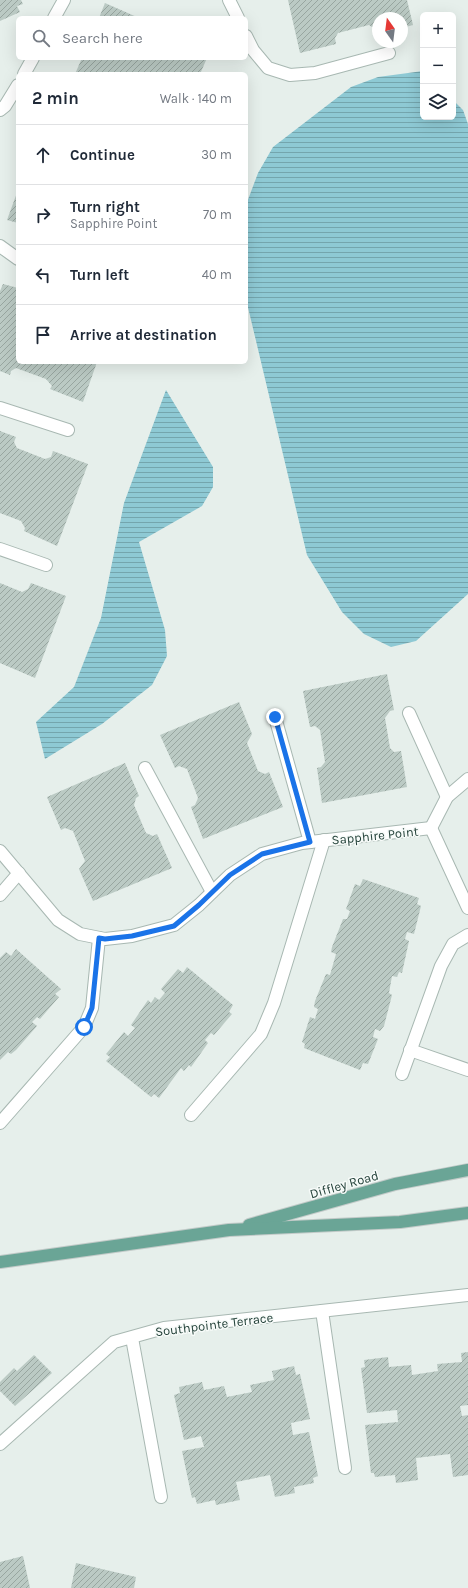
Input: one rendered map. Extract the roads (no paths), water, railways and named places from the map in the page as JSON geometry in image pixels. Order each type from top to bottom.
[{"type":"main road","name":"Diffley Road","points":[[229,1230],[395,1184],[468,1170]]},
{"type":"main road","name":"Diffley Road","points":[[0,1262],[229,1230],[400,1222],[468,1213]]},
{"type":"street","points":[[55,16],[64,0]]},
{"type":"street","points":[[229,0],[237,16]]},
{"type":"street","points":[[248,40],[253,50],[268,68],[290,75],[315,73],[389,53]]},
{"type":"street","points":[[25,72],[32,60]]},
{"type":"street","points":[[0,110],[5,106],[16,90]]},
{"type":"street","points":[[0,246],[16,258]]},
{"type":"street","points":[[0,408],[68,430]]},
{"type":"street","points":[[0,549],[46,566]]},
{"type":"street","points":[[409,713],[447,797]]},
{"type":"street","points":[[275,717],[310,842]]},
{"type":"street","points":[[145,768],[212,892]]},
{"type":"street","points":[[468,779],[447,797],[431,828],[468,908]]},
{"type":"street","name":"Sapphire Point","points":[[0,851],[58,920],[80,934],[105,939],[132,936],[174,926],[230,875],[262,854],[310,842],[431,828]]},
{"type":"street","points":[[191,1115],[261,1034],[274,1003],[324,840]]},
{"type":"street","points":[[0,896],[19,873]]},
{"type":"street","points":[[402,1074],[441,966],[453,944],[468,935]]},
{"type":"street","points":[[0,1123],[84,1027],[92,1008],[99,938]]},
{"type":"street","points":[[410,1050],[468,1070]]},
{"type":"street","name":"Southpointe Terrace","points":[[0,1444],[114,1342],[164,1328],[468,1295]]},
{"type":"street","points":[[322,1311],[344,1468]]},
{"type":"street","points":[[132,1338],[161,1497]]},
{"type":"water","points":[[420,71],[420,120],[456,120],[456,103],[463,110],[468,124],[468,594],[416,641],[391,647],[364,634],[342,612],[307,555],[248,307],[248,200],[258,173],[273,147],[351,87],[378,77]]},
{"type":"water","points":[[166,390],[213,467],[213,487],[202,506],[139,542],[165,630],[167,656],[152,685],[102,724],[45,759],[36,722],[74,687],[101,618],[124,503]]}]
